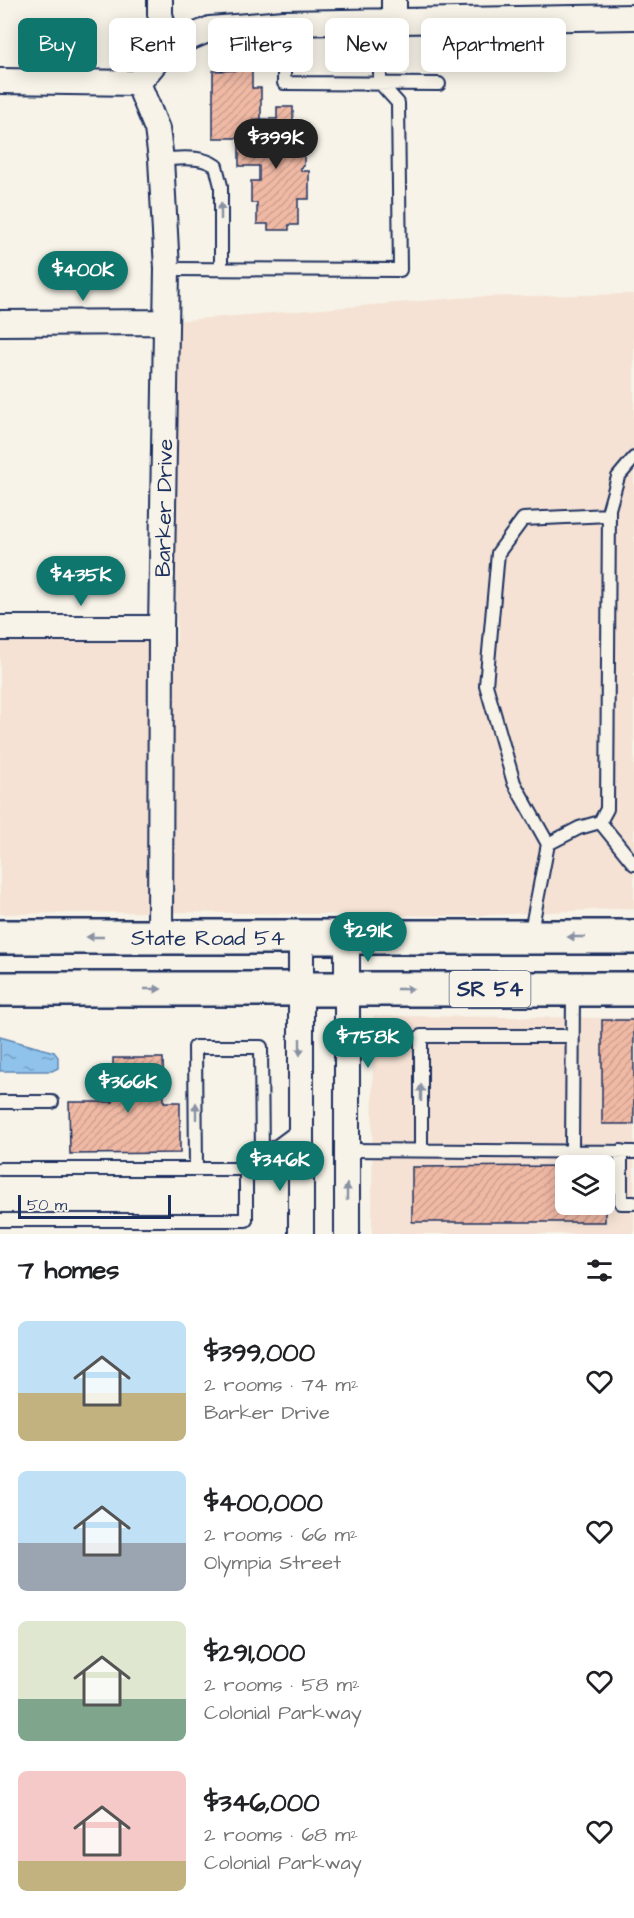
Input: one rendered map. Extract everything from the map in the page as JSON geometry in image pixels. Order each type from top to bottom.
[{"type":"main road","name":"State Road 54","points":[[7,943],[160,937],[634,937]]},
{"type":"main road","name":"SR 54","points":[[0,989],[634,988]]},
{"type":"street","points":[[160,0],[161,18]]},
{"type":"street","points":[[313,21],[389,14],[634,17]]},
{"type":"street","points":[[0,81],[138,83],[147,72]]},
{"type":"street","name":"Barker Drive","points":[[138,83],[157,129],[161,159],[167,269],[161,628],[160,937]]},
{"type":"street","points":[[0,323],[166,322]]},
{"type":"street","points":[[0,628],[161,628]]},
{"type":"street","points":[[300,937],[301,1234]]},
{"type":"street","points":[[347,937],[347,1234]]},
{"type":"lane","points":[[167,269],[400,270],[398,103],[380,83],[389,14]]},
{"type":"lane","points":[[284,72],[284,83],[439,84]]},
{"type":"lane","points":[[161,159],[199,158],[216,166],[221,186],[221,269]]},
{"type":"lane","points":[[548,844],[579,828],[600,822],[607,809],[609,515],[618,477],[634,458]]},
{"type":"lane","points":[[530,937],[548,844],[514,783],[486,685],[498,553],[523,519],[609,515]]},
{"type":"lane","points":[[600,822],[634,864]]},
{"type":"lane","points":[[572,1151],[573,988]]},
{"type":"lane","points":[[421,1150],[421,1036],[572,1036]]},
{"type":"lane","points":[[196,1169],[195,1047],[261,1047],[262,1157]]},
{"type":"lane","points":[[0,1102],[52,1102]]},
{"type":"lane","points":[[0,1169],[246,1169],[300,1128]]},
{"type":"lane","points":[[347,1150],[628,1151],[621,1203],[634,1203]]},
{"type":"lane","points":[[0,1220],[246,1220],[246,1169]]},
{"type":"shaded area","points":[[634,294],[634,908],[469,916],[156,912],[0,914],[0,628],[177,641],[173,321],[471,297]]},
{"type":"shaded area","points":[[373,1016],[634,1018],[634,1234],[372,1234]]},
{"type":"water","points":[[0,1037],[54,1052],[58,1057],[58,1068],[52,1071],[0,1071]]},
{"type":"building","points":[[213,72],[252,72],[252,88],[261,88],[261,119],[253,119],[253,138],[213,138]]},
{"type":"building","points":[[277,107],[293,107],[293,134],[289,134],[289,137],[304,137],[304,166],[301,171],[309,171],[309,199],[298,199],[298,225],[289,225],[289,230],[268,230],[268,224],[257,224],[257,203],[251,203],[251,181],[259,181],[259,166],[239,166],[239,138],[253,138],[253,119],[277,119]]},
{"type":"building","points":[[602,1020],[634,1020],[634,1124],[602,1124]]},
{"type":"building","points":[[113,1058],[163,1058],[164,1102],[180,1102],[180,1153],[70,1154],[69,1102],[113,1102]]},
{"type":"building","points":[[555,1166],[555,1215],[605,1215],[605,1222],[412,1222],[412,1167]]}]
